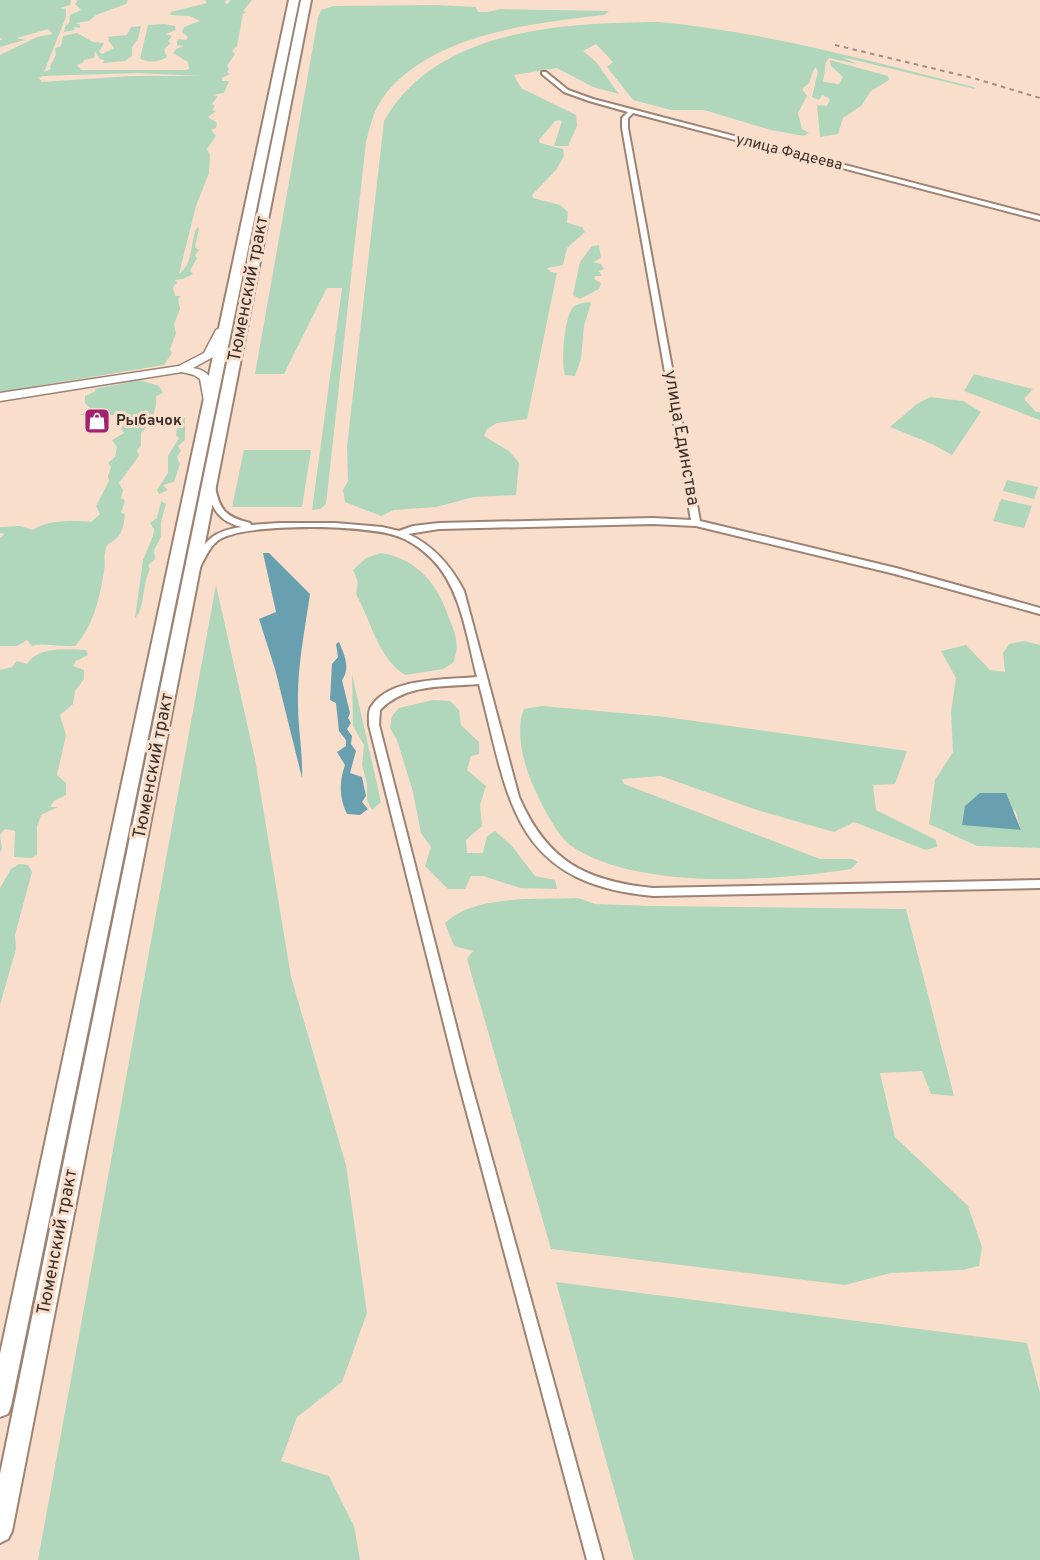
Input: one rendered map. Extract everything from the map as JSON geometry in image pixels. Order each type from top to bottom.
[{"type":"main road","name":"Тюменский тракт","points":[[0,1406],[294,0]]},
{"type":"main road","name":"Тюменский тракт","points":[[0,1531],[306,0]]},
{"type":"street","name":"улица Фадеева","points":[[544,73],[554,83],[578,96],[632,112],[1040,218]]},
{"type":"street","name":"улица Единства","points":[[632,112],[625,118],[625,128],[696,523],[887,569],[1040,611]]},
{"type":"street","points":[[0,397],[182,369],[204,359],[213,351],[228,315]]},
{"type":"street","points":[[182,369],[198,372],[206,378],[210,401]]},
{"type":"street","points":[[210,482],[215,507],[221,515],[232,522],[259,527]]},
{"type":"street","points":[[399,534],[413,529],[439,526],[653,521],[696,523]]},
{"type":"street","points":[[191,578],[212,540],[231,531],[259,527],[367,527],[399,534],[428,550],[454,580],[468,618],[514,797],[524,821],[558,861],[578,875],[600,885],[653,892],[1040,884]]},
{"type":"street","points":[[484,680],[413,688],[392,694],[375,709],[374,725],[463,1076],[596,1560]]},
{"type":"green space","points":[[0,0],[71,0],[70,5],[60,8],[66,9],[66,17],[44,72],[51,69],[50,66],[56,55],[55,48],[61,46],[63,36],[77,33],[93,42],[104,43],[99,52],[102,54],[114,48],[108,40],[110,38],[106,37],[127,35],[131,27],[141,26],[138,39],[132,47],[132,56],[125,61],[103,63],[104,60],[100,59],[95,51],[94,58],[83,60],[84,62],[77,65],[81,70],[185,70],[189,69],[188,62],[173,53],[184,46],[177,45],[179,39],[186,40],[188,37],[182,32],[184,27],[200,21],[190,16],[170,15],[171,12],[207,3],[205,0],[226,0],[225,3],[228,4],[230,0],[252,0],[243,11],[246,12],[243,14],[237,46],[232,51],[235,54],[227,66],[229,69],[227,72],[230,74],[222,78],[222,81],[229,81],[224,93],[212,95],[218,96],[212,104],[215,106],[212,110],[216,111],[208,117],[217,123],[216,128],[211,130],[216,136],[207,149],[210,155],[209,173],[196,206],[179,274],[187,264],[197,227],[199,229],[195,247],[199,250],[190,271],[193,274],[175,280],[177,283],[173,287],[175,296],[181,296],[178,299],[180,309],[174,324],[176,333],[170,349],[172,353],[164,365],[0,392],[0,55],[37,37],[53,34],[48,29],[17,38],[25,40],[0,47],[0,40],[3,39],[0,38]],"holes":[[[137,73],[201,76],[131,76],[42,82],[39,78],[42,76]]]},
{"type":"green space","points":[[78,0],[128,0],[126,4],[96,15],[89,21],[75,23],[80,25],[80,28],[73,27],[75,30],[64,32],[70,15],[81,10],[75,4]]},
{"type":"green space","points":[[334,6],[476,7],[478,12],[500,9],[609,11],[604,15],[514,28],[453,46],[426,60],[402,77],[379,104],[366,142],[326,504],[320,509],[312,510],[342,288],[327,288],[284,374],[255,374],[318,18],[321,10]]},
{"type":"green space","points":[[659,22],[739,33],[818,48],[975,89],[842,57],[857,64],[829,58],[826,62],[823,82],[839,84],[843,77],[831,66],[830,60],[888,76],[889,80],[871,91],[861,106],[843,118],[838,134],[820,137],[817,105],[827,106],[830,99],[822,95],[819,100],[812,97],[818,71],[815,67],[809,83],[802,89],[807,96],[798,113],[802,129],[809,133],[804,136],[771,130],[704,110],[671,110],[633,100],[607,67],[613,62],[596,44],[583,51],[596,62],[619,94],[593,87],[557,68],[514,75],[521,88],[576,115],[577,126],[568,146],[554,146],[562,121],[560,120],[555,121],[539,140],[540,143],[563,149],[564,156],[556,170],[532,195],[533,198],[560,205],[568,212],[567,223],[582,227],[585,232],[567,248],[563,265],[547,268],[557,273],[527,419],[497,423],[487,429],[484,436],[509,451],[519,463],[516,495],[474,497],[436,507],[394,510],[381,516],[345,502],[343,490],[348,481],[347,447],[384,121],[407,90],[436,66],[469,49],[505,37],[544,29]]},
{"type":"green space","points":[[148,25],[175,26],[176,30],[166,34],[172,36],[168,41],[171,43],[164,49],[167,57],[154,61],[140,59]]},
{"type":"green space","points":[[599,245],[601,258],[593,262],[601,264],[604,269],[599,271],[602,276],[595,276],[594,279],[601,283],[599,289],[580,299],[573,295],[580,262],[592,246]]},
{"type":"green space","points":[[591,303],[584,326],[581,359],[575,376],[565,375],[563,352],[569,316],[574,306]]},
{"type":"green space","points":[[974,374],[1033,389],[1024,399],[1036,412],[1040,412],[1040,420],[964,391]]},
{"type":"green space","points":[[140,380],[159,386],[163,393],[156,396],[153,416],[141,433],[141,445],[137,451],[139,456],[119,483],[123,490],[121,498],[125,501],[121,513],[125,514],[124,523],[119,535],[106,548],[100,591],[87,630],[75,646],[32,646],[27,640],[17,646],[0,646],[0,538],[5,534],[0,533],[0,527],[20,526],[33,530],[52,523],[91,522],[100,514],[96,506],[109,481],[111,467],[108,463],[115,457],[117,447],[112,440],[124,433],[121,429],[125,421],[124,415],[79,415],[92,411],[85,403],[85,396],[96,391],[94,389]]},
{"type":"green space","points":[[930,397],[963,401],[981,412],[952,455],[890,427],[917,404]]},
{"type":"green space","points":[[185,417],[185,440],[178,446],[181,451],[177,457],[180,464],[174,482],[163,485],[168,490],[159,494],[157,490],[168,473],[168,456],[179,438],[176,435],[178,418]]},
{"type":"green space","points":[[244,450],[311,450],[302,507],[232,507]]},
{"type":"green space","points":[[1007,480],[1038,487],[1034,499],[1003,491]]},
{"type":"green space","points":[[1001,499],[1032,506],[1024,528],[993,521]]},
{"type":"green space","points":[[161,501],[166,504],[161,522],[161,537],[154,550],[155,559],[148,565],[150,569],[142,602],[135,618],[143,560],[153,536],[154,529],[150,523],[157,518]]},
{"type":"green space","points":[[381,553],[406,561],[416,568],[425,575],[439,595],[454,630],[457,646],[453,663],[443,669],[405,675],[388,659],[376,638],[356,594],[358,582],[353,570],[366,558]]},
{"type":"green space","points":[[216,585],[255,759],[291,977],[346,1165],[367,1313],[342,1382],[297,1417],[281,1461],[329,1476],[354,1526],[360,1560],[38,1560]]},
{"type":"green space","points":[[1024,641],[1040,645],[1040,848],[977,846],[929,824],[935,780],[953,752],[951,712],[956,678],[941,651],[966,645],[990,670],[1005,672],[1003,653],[1009,644]],"holes":[[[1015,810],[1021,830],[962,824]]]},
{"type":"green space","points":[[86,650],[88,655],[76,661],[73,666],[84,670],[84,679],[75,691],[73,704],[60,715],[66,735],[57,775],[66,783],[66,795],[54,801],[50,807],[58,807],[41,815],[37,827],[37,855],[32,858],[14,857],[15,831],[5,829],[0,835],[0,670],[12,667],[17,661],[27,664],[32,658],[45,651]]},
{"type":"green space","points":[[352,674],[381,802],[372,810],[367,800],[367,784],[362,765],[364,745],[353,726]]},
{"type":"green space","points":[[433,700],[450,701],[459,710],[461,725],[479,742],[479,754],[471,756],[467,770],[486,786],[480,805],[482,826],[466,840],[467,853],[483,853],[487,836],[495,831],[511,845],[535,876],[555,880],[557,889],[520,888],[483,876],[471,876],[465,889],[448,889],[425,866],[431,847],[421,833],[413,792],[397,740],[390,728],[392,716],[399,708]]},
{"type":"green space","points":[[542,706],[666,717],[907,751],[895,784],[873,785],[876,810],[936,840],[937,847],[926,850],[854,822],[834,832],[757,810],[661,776],[622,779],[624,784],[820,859],[852,859],[858,862],[851,869],[820,873],[746,879],[706,879],[631,870],[598,860],[570,845],[559,833],[548,816],[529,775],[521,746],[521,717],[524,709]]},
{"type":"green space","points":[[19,864],[28,865],[32,872],[15,935],[16,949],[0,1005],[0,888],[11,869]]},
{"type":"green space","points":[[578,898],[595,904],[652,906],[906,909],[954,1096],[931,1094],[922,1071],[880,1073],[895,1137],[968,1206],[982,1247],[979,1266],[963,1270],[891,1273],[845,1285],[551,1249],[467,959],[473,951],[454,946],[445,923],[473,907],[489,903],[507,900]]},
{"type":"green space","points":[[556,1282],[1027,1343],[1040,1393],[1040,1560],[634,1560]]},
{"type":"water","points":[[263,553],[269,553],[310,594],[298,690],[302,778],[275,669],[259,619],[276,612]]},
{"type":"water","points":[[339,642],[345,656],[346,666],[342,680],[350,713],[348,718],[351,723],[347,729],[352,736],[351,744],[356,751],[350,773],[362,777],[366,796],[362,802],[368,809],[360,815],[347,814],[341,796],[345,765],[337,752],[346,746],[346,740],[339,731],[336,703],[330,700],[332,664],[338,657],[336,644]]},
{"type":"water","points":[[980,793],[1006,793],[1021,830],[962,825],[965,806]]},
{"type":"railway","points":[[835,45],[973,78],[1040,98]]},
{"type":"place","name":"Рыбачок","points":[[97,421]]}]
